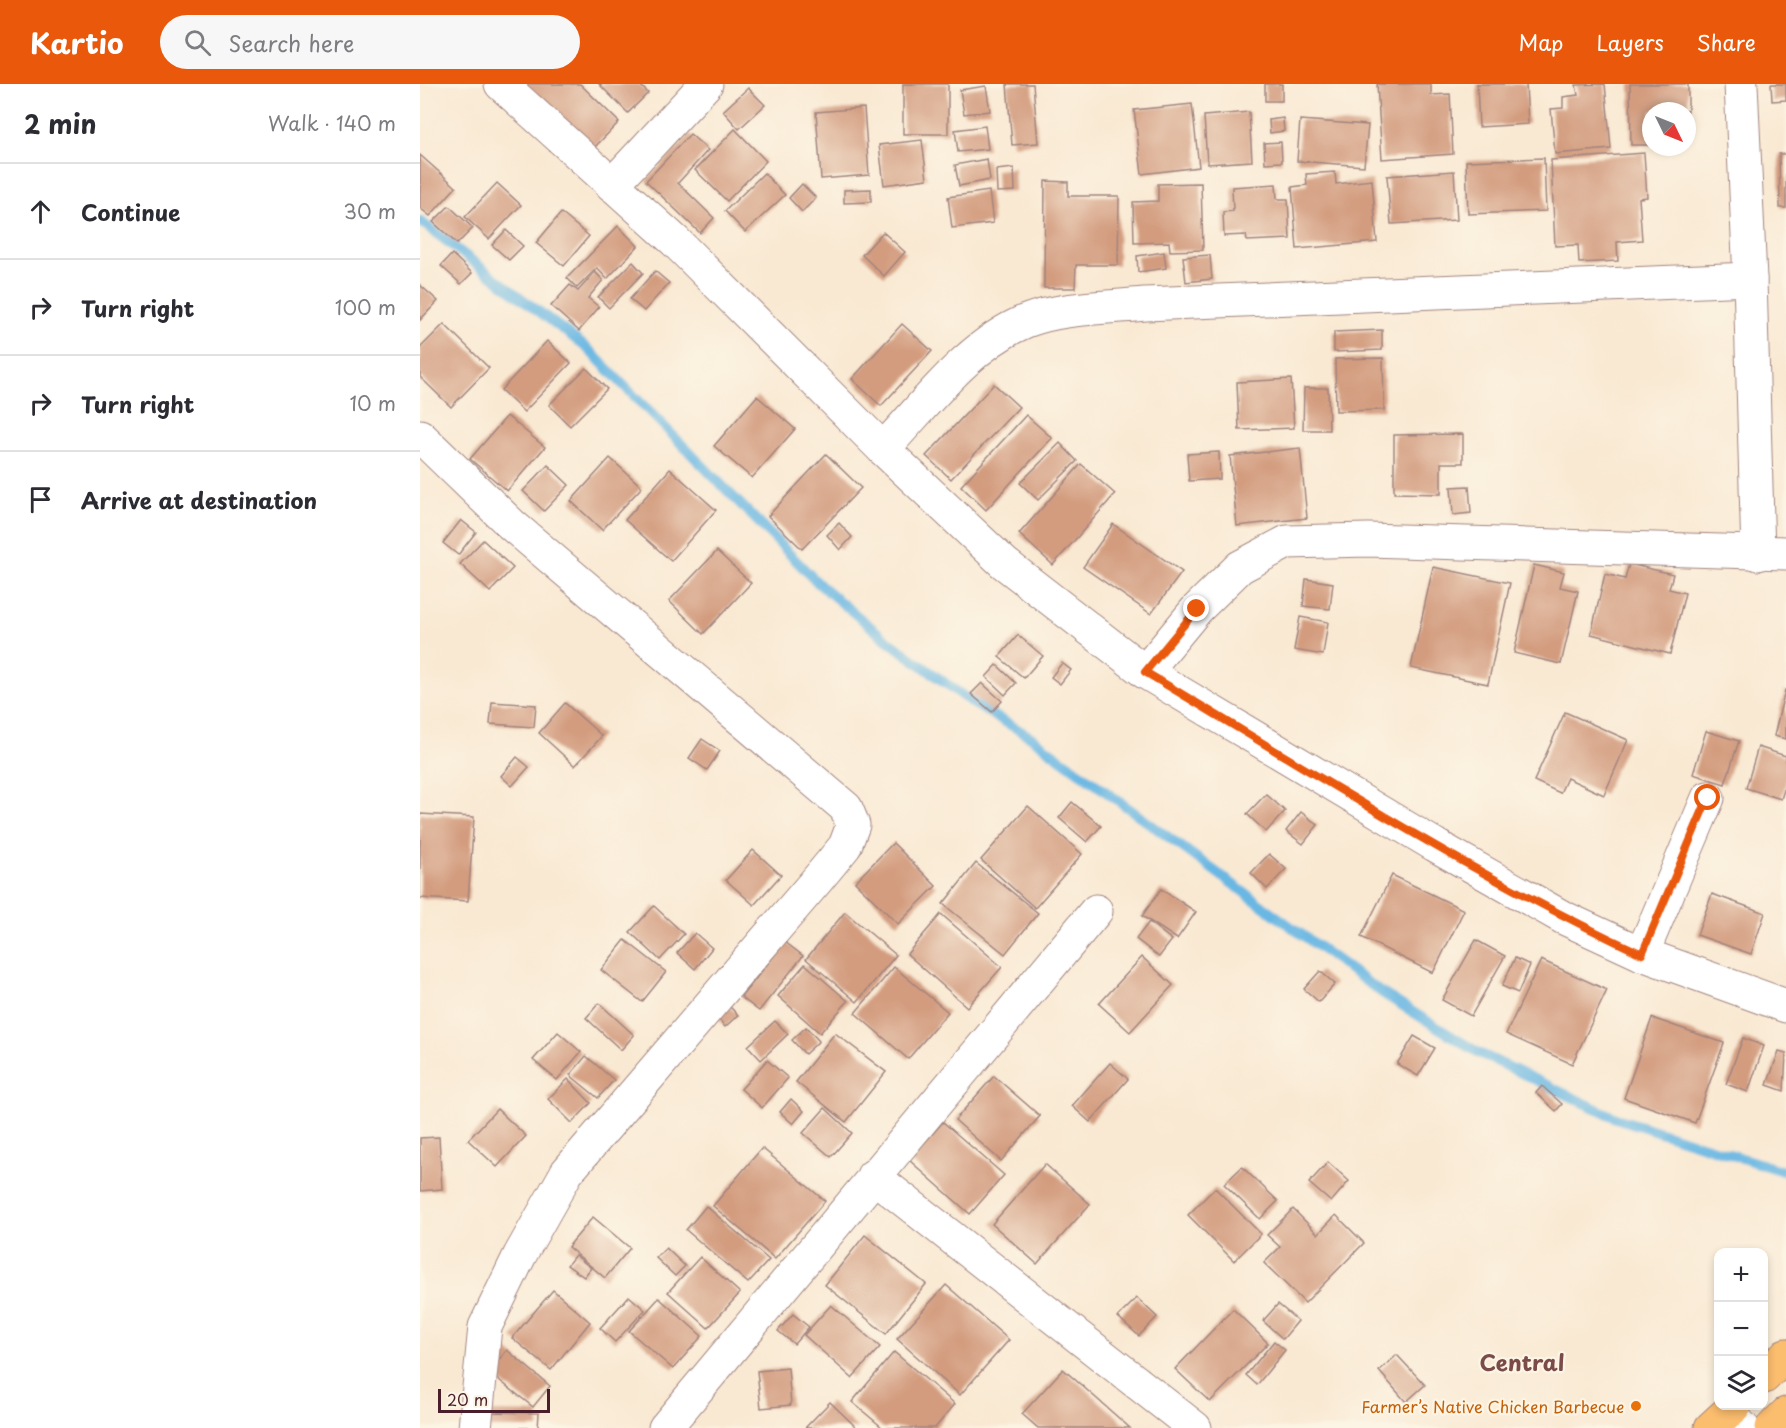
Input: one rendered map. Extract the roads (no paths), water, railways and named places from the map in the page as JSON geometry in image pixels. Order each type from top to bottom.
[{"type":"main road","points":[[1768,1373],[1786,1355]]},
{"type":"main road","points":[[1772,1428],[1786,1414]]},
{"type":"street","points":[[501,84],[675,241],[884,449],[1004,563],[1145,672],[1445,851],[1562,917],[1642,954],[1786,1006]]},
{"type":"street","points":[[612,185],[706,84]]},
{"type":"street","points":[[1145,672],[1197,609],[1240,567],[1287,542],[1368,540],[1772,554],[1750,279],[1741,84]]},
{"type":"street","points":[[884,449],[987,342],[1028,321],[1067,312],[1145,304],[1750,279]]},
{"type":"street","points":[[420,436],[512,525],[846,808],[853,825],[844,846],[817,880],[567,1172],[520,1255],[485,1327],[475,1428]]},
{"type":"street","points":[[1642,954],[1708,798]]},
{"type":"street","points":[[665,1428],[1096,911]]},
{"type":"street","points":[[873,1176],[1195,1428]]},
{"type":"waterway","points":[[420,221],[587,348],[820,585],[883,637],[974,704],[1031,737],[1382,993],[1479,1053],[1616,1118],[1786,1172]]},
{"type":"place","name":"Farmer’s Native Chicken Barbecue","points":[[1636,1406]]},
{"type":"district","name":"Central","points":[[1522,1361]]}]
